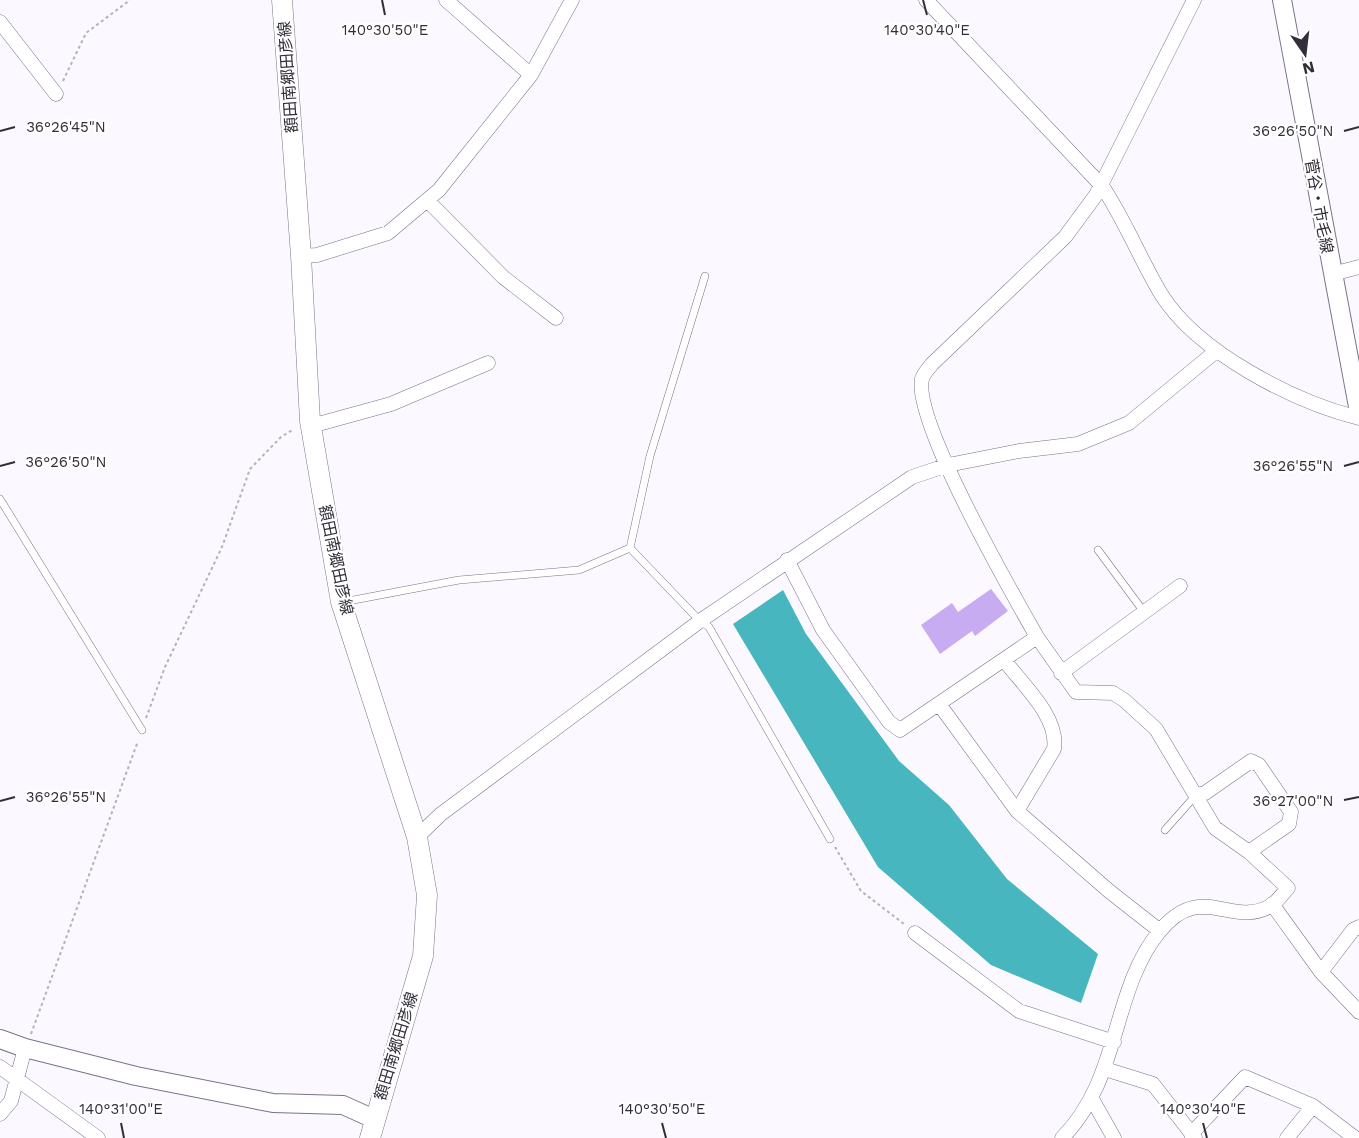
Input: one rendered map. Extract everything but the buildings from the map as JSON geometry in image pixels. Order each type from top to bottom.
[{"type":"main road","name":"額田南郷田彦線","points":[[282,0],[311,426],[341,602],[417,837],[427,895],[423,956],[372,1129]]},
{"type":"street","points":[[446,0],[531,75]]},
{"type":"street","points":[[301,256],[316,255],[388,232],[440,190],[531,75],[572,0]]},
{"type":"street","points":[[926,0],[1102,186],[1116,207],[1162,296],[1215,352],[1333,412],[1359,418]]},
{"type":"street","points":[[1062,1138],[1092,1099],[1105,1069],[1141,956],[1160,931],[1178,912],[1196,906],[1210,905],[1252,912],[1272,904],[1288,888],[1249,852],[1215,828],[1156,729],[1113,693],[1076,692],[1061,673],[1036,637],[986,547],[923,405],[922,378],[932,364],[1065,237],[1102,186],[1194,0]]},
{"type":"street","name":"菅谷・市毛線","points":[[1282,0],[1359,412]]},
{"type":"street","points":[[0,22],[56,94]]},
{"type":"street","points":[[427,200],[503,277],[556,318]]},
{"type":"street","points":[[1332,274],[1359,267]]},
{"type":"street","points":[[417,837],[441,814],[700,621],[912,477],[948,465],[1019,451],[1078,444],[1129,423],[1215,352]]},
{"type":"street","points":[[311,426],[391,404],[488,363]]},
{"type":"street","points":[[787,560],[823,630],[889,722],[900,730],[1036,637]]},
{"type":"street","points":[[1061,673],[1180,586]]},
{"type":"street","points":[[1004,660],[1051,722],[1056,738],[1054,749],[1017,811]]},
{"type":"street","points":[[939,704],[1017,811],[1108,891],[1160,931]]},
{"type":"street","points":[[1196,795],[1205,793],[1251,761],[1259,765],[1290,812],[1289,824],[1249,852]]},
{"type":"street","points":[[1272,904],[1321,972],[1359,1012]]},
{"type":"street","points":[[1321,972],[1353,930],[1359,927]]},
{"type":"street","points":[[915,933],[1019,1011],[1114,1042]]},
{"type":"street","points":[[0,1039],[25,1048],[136,1076],[273,1103],[343,1105],[372,1129]]},
{"type":"street","points":[[0,1114],[11,1101],[25,1048]]},
{"type":"street","points":[[0,1067],[98,1138]]},
{"type":"street","points":[[1105,1069],[1153,1084],[1193,1136],[1245,1077],[1313,1106],[1355,1138]]},
{"type":"street","points":[[1092,1099],[1114,1138]]},
{"type":"street","points":[[1287,1138],[1313,1106]]},
{"type":"lane","points":[[630,548],[650,456],[705,276]]},
{"type":"lane","points":[[0,499],[142,730]]},
{"type":"lane","points":[[341,602],[459,580],[579,570],[630,548]]},
{"type":"lane","points":[[630,548],[700,621],[709,627],[830,839]]},
{"type":"lane","points":[[1098,550],[1144,612]]},
{"type":"lane","points":[[1165,830],[1196,795]]},
{"type":"path","points":[[56,94],[86,33],[130,0]]},
{"type":"path","points":[[830,839],[861,891],[915,933]]},
{"type":"water","points":[[783,590],[806,634],[899,761],[949,805],[1007,879],[1098,954],[1081,1003],[991,965],[878,867],[733,624]]}]
